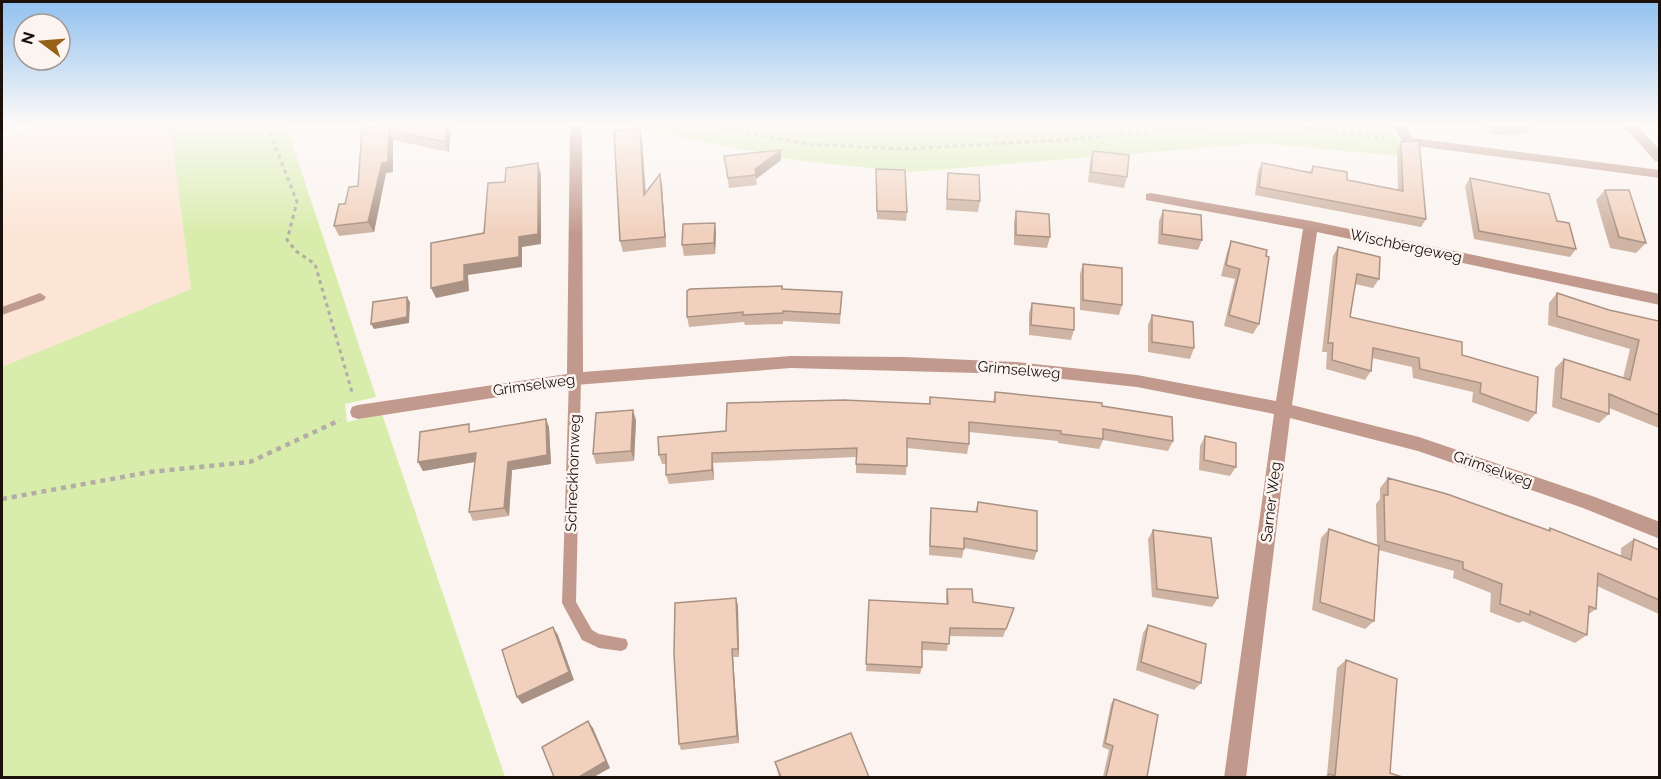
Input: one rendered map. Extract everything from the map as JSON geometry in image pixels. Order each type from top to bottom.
[{"type":"street","name":"Schreckhornweg","points":[[575,379],[576,161]]},
{"type":"street","points":[[1563,161],[1659,174]]},
{"type":"street","name":"Wischbergeweg","points":[[1151,197],[1311,226],[1659,300]]},
{"type":"street","name":"Sarner Weg","points":[[1235,777],[1283,409],[1311,226]]},
{"type":"street","name":"Grimselweg","points":[[358,412],[575,379],[791,362],[904,363],[1016,368],[1137,381],[1283,409],[1419,444],[1589,502],[1659,531]]},
{"type":"lane","points":[[2,311],[40,297]]},
{"type":"lane","name":"Schreckhornweg","points":[[575,379],[569,603],[584,633],[594,642],[621,645]]},
{"type":"path","points":[[2,499],[150,472],[250,462],[358,412],[315,264],[307,257],[299,255],[287,240],[297,202],[283,161]]},
{"type":"shaded area","points":[[2,161],[175,161],[191,289],[2,367]]},
{"type":"green space","points":[[175,161],[298,161],[376,397],[345,404],[347,422],[382,414],[505,777],[2,778],[2,367],[191,289]]},
{"type":"green space","points":[[804,161],[1040,161],[910,172]]},
{"type":"building","points":[[360,161],[388,161],[382,163],[368,222],[334,226],[339,204],[345,204],[349,187],[358,186]]},
{"type":"building","points":[[616,161],[642,161],[644,195],[660,174],[665,237],[620,241]]},
{"type":"building","points":[[725,161],[765,161],[755,169],[756,175],[728,178]]},
{"type":"building","points":[[1092,161],[1128,161],[1127,177],[1091,172]]},
{"type":"building","points":[[1402,161],[1421,161],[1426,219],[1259,187],[1262,163],[1312,173],[1313,166],[1347,172],[1347,180],[1403,191]]},
{"type":"building","points":[[538,163],[538,234],[519,237],[519,257],[464,265],[464,281],[431,288],[431,243],[484,233],[488,183],[505,182],[506,168]]},
{"type":"building","points":[[876,169],[905,170],[907,212],[877,211]]},
{"type":"building","points":[[948,173],[979,175],[980,201],[947,199]]},
{"type":"building","points":[[1470,178],[1549,194],[1557,221],[1569,223],[1576,249],[1479,231]]},
{"type":"building","points":[[1605,190],[1629,190],[1646,243],[1619,237]]},
{"type":"building","points":[[1163,210],[1201,215],[1202,240],[1162,234]]},
{"type":"building","points":[[1016,211],[1049,214],[1050,237],[1016,235]]},
{"type":"building","points":[[715,223],[714,243],[682,245],[683,224]]},
{"type":"building","points":[[1231,241],[1267,250],[1266,256],[1269,257],[1259,324],[1229,315],[1240,269],[1226,265]]},
{"type":"building","points":[[1338,247],[1380,257],[1379,279],[1357,274],[1350,317],[1462,342],[1462,355],[1538,377],[1536,413],[1480,393],[1481,383],[1420,369],[1419,358],[1373,348],[1371,371],[1332,360],[1333,343],[1328,343]]},
{"type":"building","points":[[1083,264],[1122,268],[1122,305],[1083,300]]},
{"type":"building","points":[[782,286],[782,289],[842,292],[840,314],[783,311],[783,313],[743,315],[743,312],[687,317],[687,291],[690,289]]},
{"type":"building","points":[[1557,293],[1609,310],[1659,321],[1659,415],[1609,394],[1609,414],[1561,398],[1564,359],[1630,380],[1639,340],[1557,316]]},
{"type":"building","points":[[407,297],[407,317],[371,324],[373,302]]},
{"type":"building","points":[[1032,303],[1074,308],[1074,330],[1031,325]]},
{"type":"building","points":[[1152,315],[1193,322],[1194,348],[1152,342]]},
{"type":"building","points":[[995,392],[1102,403],[1102,406],[1172,417],[1173,441],[1103,429],[1103,439],[1061,434],[1061,431],[969,422],[969,444],[907,438],[907,466],[856,464],[857,448],[712,453],[712,470],[666,475],[666,454],[659,455],[658,437],[726,431],[727,403],[844,400],[930,404],[930,397],[995,402]]},
{"type":"building","points":[[633,410],[631,451],[593,454],[596,413]]},
{"type":"building","points":[[546,419],[547,455],[508,462],[504,508],[469,512],[476,453],[418,462],[420,432],[469,424],[469,432]]},
{"type":"building","points":[[1205,436],[1236,443],[1236,467],[1204,460]]},
{"type":"building","points":[[1388,478],[1447,494],[1550,531],[1550,528],[1631,560],[1634,539],[1659,550],[1659,600],[1598,573],[1596,609],[1589,606],[1587,635],[1530,611],[1530,615],[1500,604],[1502,584],[1463,569],[1463,562],[1385,541],[1384,495],[1388,495]]},
{"type":"building","points":[[978,502],[1037,511],[1037,551],[964,538],[964,549],[930,546],[931,508],[977,512]]},
{"type":"building","points":[[1329,529],[1379,546],[1374,621],[1320,602]]},
{"type":"building","points":[[1153,530],[1211,538],[1218,598],[1157,589]]},
{"type":"building","points":[[947,589],[972,589],[973,602],[1014,608],[1006,629],[950,628],[949,644],[922,642],[922,667],[866,664],[869,600],[948,604]]},
{"type":"building","points":[[736,598],[738,649],[732,649],[737,736],[679,744],[674,654],[675,603]]},
{"type":"building","points":[[1148,625],[1206,644],[1201,683],[1141,662]]},
{"type":"building","points":[[553,627],[569,672],[517,697],[502,650]]},
{"type":"building","points":[[1346,660],[1397,679],[1390,773],[1402,777],[1328,777],[1329,774],[1335,776]]},
{"type":"building","points":[[1114,699],[1158,715],[1147,777],[1106,777],[1113,746],[1105,743]]},
{"type":"building","points":[[588,721],[606,761],[579,777],[554,777],[542,747]]},
{"type":"building","points":[[851,733],[869,777],[781,777],[775,762]]}]
